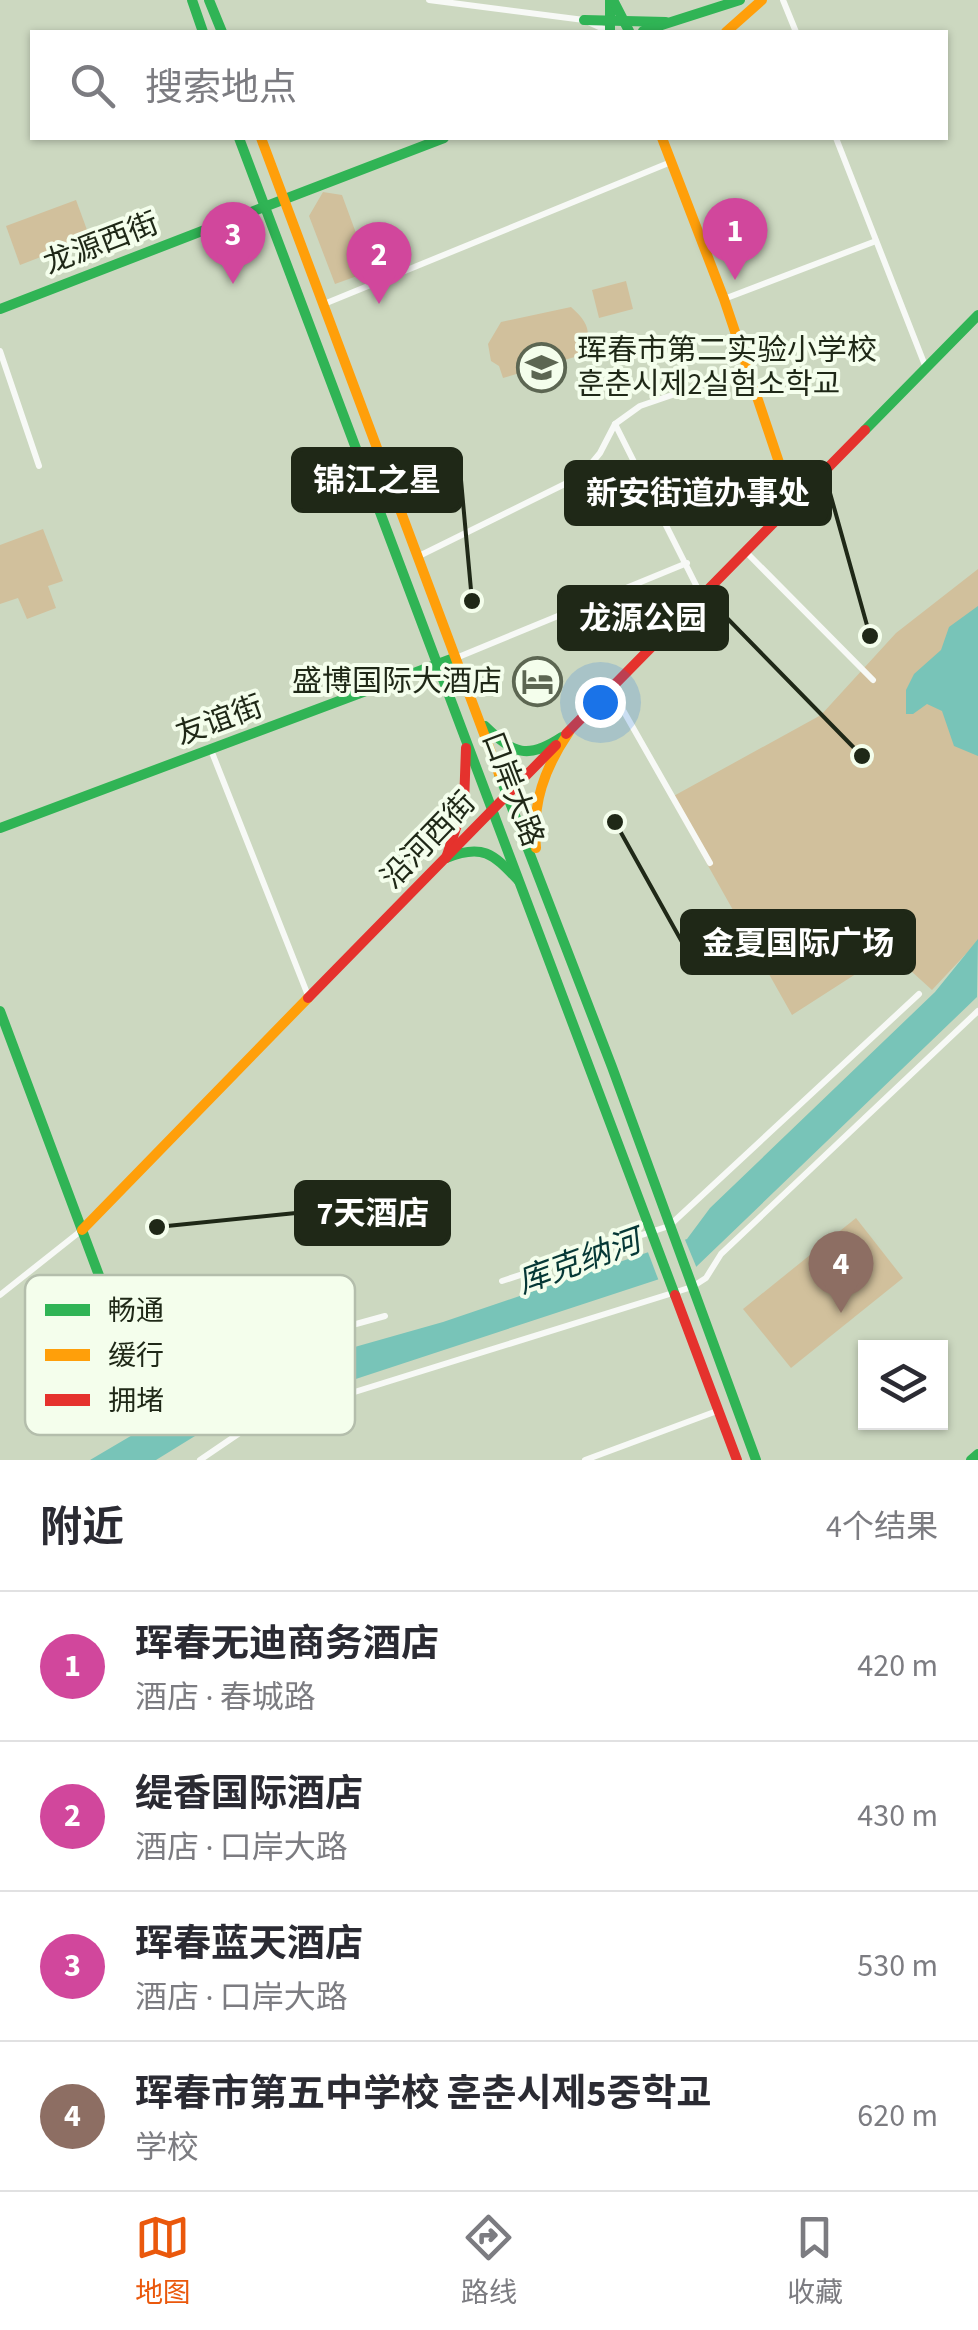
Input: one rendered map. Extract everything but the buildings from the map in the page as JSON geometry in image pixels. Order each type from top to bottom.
[{"type":"main road","points":[[192,0],[202,30]]},
{"type":"main road","points":[[210,0],[221,30]]},
{"type":"main road","points":[[610,29],[611,0]]},
{"type":"main road","points":[[611,0],[627,29]]},
{"type":"main road","points":[[651,30],[740,0]]},
{"type":"main road","points":[[728,30],[762,0]]},
{"type":"main road","points":[[584,20],[610,29],[679,22]]},
{"type":"main road","name":"口岸大路","points":[[240,140],[737,1460]]},
{"type":"main road","name":"口岸大路","points":[[263,140],[756,1460]]},
{"type":"main road","name":"龙源西街","points":[[0,309],[439,140]]},
{"type":"main road","points":[[663,140],[724,299],[793,504]]},
{"type":"main road","name":"沿河西街","points":[[82,1230],[744,550],[978,316]]},
{"type":"main road","name":"友谊街","points":[[0,828],[454,658]]},
{"type":"main road","points":[[478,719],[507,746],[527,753],[545,749],[569,732]]},
{"type":"main road","points":[[446,858],[462,820],[468,788],[464,729]]},
{"type":"main road","points":[[540,876],[534,834],[536,799],[550,760],[569,732]]},
{"type":"main road","points":[[446,858],[472,849],[488,852],[522,885]]},
{"type":"main road","points":[[0,1011],[99,1275]]},
{"type":"main road","points":[[971,1460],[978,1454]]},
{"type":"street","points":[[429,0],[584,20],[593,30]]},
{"type":"street","points":[[783,0],[795,30]]},
{"type":"street","points":[[837,140],[926,368]]},
{"type":"street","points":[[322,304],[671,162]]},
{"type":"street","points":[[724,299],[876,240]]},
{"type":"street","points":[[0,351],[39,466]]},
{"type":"street","points":[[417,557],[581,476],[600,454],[614,424],[640,406],[748,369]]},
{"type":"street","points":[[614,424],[701,595]]},
{"type":"street","points":[[744,550],[873,680]]},
{"type":"street","points":[[454,658],[687,563]]},
{"type":"street","points":[[611,689],[710,864]]},
{"type":"street","points":[[211,750],[309,998]]},
{"type":"street","points":[[502,1281],[671,1231],[919,994]]},
{"type":"street","points":[[355,1391],[706,1278],[720,1254],[978,1011]]},
{"type":"street","points":[[25,1275],[82,1230]]},
{"type":"street","points":[[0,1295],[25,1275]]},
{"type":"street","points":[[355,1324],[385,1316]]},
{"type":"street","points":[[585,1460],[718,1411]]},
{"type":"street","points":[[200,1460],[237,1435]]},
{"type":"shaded area","points":[[323,192],[342,195],[356,233],[380,254],[382,267],[335,284],[309,216]]},
{"type":"shaded area","points":[[76,200],[90,238],[20,265],[6,226]]},
{"type":"shaded area","points":[[626,281],[633,309],[599,318],[592,290]]},
{"type":"shaded area","points":[[571,307],[587,328],[585,354],[503,378],[499,366],[491,361],[488,344],[501,322]]},
{"type":"shaded area","points":[[43,529],[63,581],[48,586],[56,608],[27,619],[18,598],[0,604],[0,545]]},
{"type":"shaded area","points":[[978,569],[978,941],[932,990],[890,952],[792,1015],[670,798],[821,715],[896,633]]},
{"type":"shaded area","points":[[856,1218],[903,1278],[791,1368],[743,1309]]},
{"type":"water","points":[[978,606],[978,756],[954,746],[942,711],[927,704],[913,714],[906,714],[906,690],[914,674],[941,650],[949,627]]},
{"type":"water","points":[[978,939],[977,997],[696,1267],[355,1379],[355,1347],[443,1322],[687,1239],[710,1208],[935,992]]},
{"type":"water","points":[[132,1435],[197,1435],[156,1460],[90,1460]]},
{"type":"pier","points":[[683,1235],[698,1271],[660,1284],[646,1247]]},
{"type":"traffic: fast","points":[[192,0],[202,30]]},
{"type":"traffic: fast","points":[[209,0],[221,30]]},
{"type":"traffic: fast","points":[[610,0],[610,30]]},
{"type":"traffic: fast","points":[[613,0],[628,30]]},
{"type":"traffic: fast","points":[[646,30],[740,0]]},
{"type":"traffic: fast","points":[[584,20],[666,22]]},
{"type":"traffic: fast","points":[[240,140],[675,1295]]},
{"type":"traffic: fast","points":[[285,199],[439,140]]},
{"type":"traffic: fast","points":[[0,309],[285,199]]},
{"type":"traffic: fast","points":[[865,430],[978,315]]},
{"type":"traffic: fast","points":[[0,828],[454,658]]},
{"type":"traffic: fast","points":[[485,726],[504,743],[521,751],[539,749],[562,737]]},
{"type":"traffic: fast","points":[[499,774],[612,1067],[756,1460]]},
{"type":"traffic: fast","points":[[446,858],[469,851],[486,854],[518,880]]},
{"type":"traffic: fast","points":[[0,1011],[99,1275]]},
{"type":"traffic: fast","points":[[971,1460],[978,1454]]},
{"type":"traffic: slow","points":[[728,30],[762,0]]},
{"type":"traffic: slow","points":[[262,140],[499,774]]},
{"type":"traffic: slow","points":[[663,140],[724,299],[793,504]]},
{"type":"traffic: slow","points":[[536,848],[536,816],[542,787],[569,732]]},
{"type":"traffic: slow","points":[[82,1230],[308,998]]},
{"type":"traffic: jam","points":[[566,734],[865,430]]},
{"type":"traffic: jam","points":[[308,998],[556,745]]},
{"type":"traffic: jam","points":[[446,858],[464,804],[466,748]]},
{"type":"traffic: jam","points":[[675,1295],[737,1460]]},
{"type":"place","name":"珲春无迪商务酒店","points":[[735,280]]},
{"type":"place","name":"珲春蓝天酒店","points":[[233,284]]},
{"type":"place","name":"缇香国际酒店","points":[[379,304]]},
{"type":"place","name":"珲春市第二实验小学校 훈춘시제2실험소학교","points":[[542,367]]},
{"type":"place","name":"锦江之星","points":[[472,601]]},
{"type":"place","name":"新安街道办事处","points":[[870,636]]},
{"type":"place","name":"盛博国际大酒店","points":[[537,681]]},
{"type":"place","name":"龙源公园","points":[[862,756]]},
{"type":"place","name":"金夏国际广场","points":[[615,822]]},
{"type":"place","name":"7天酒店","points":[[157,1227]]},
{"type":"place","name":"珲春市第五中学校 훈춘시제5중학교","points":[[841,1313]]},
{"type":"water label","name":"库克纳河","points":[[579,1261]]}]
